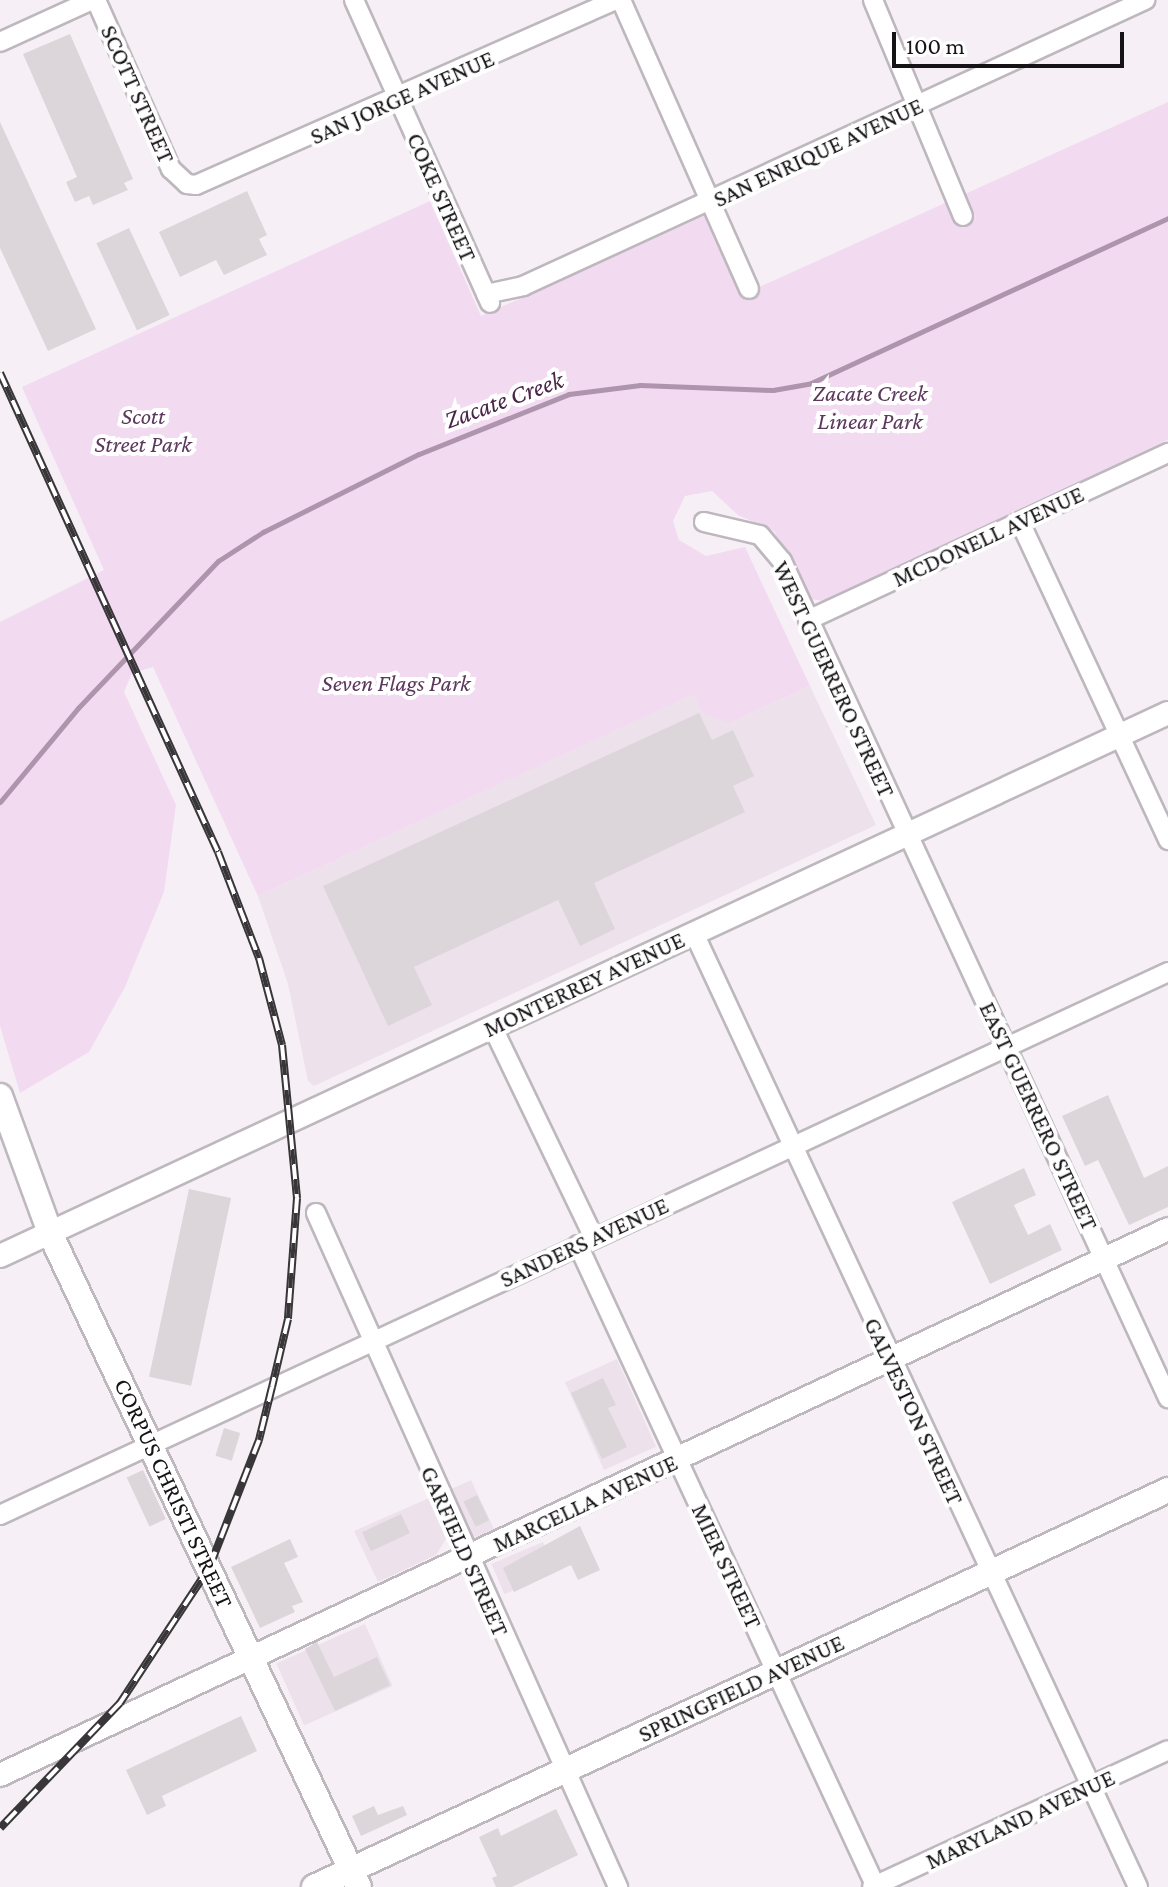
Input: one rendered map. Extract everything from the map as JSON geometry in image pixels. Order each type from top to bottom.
[{"type":"main road","name":"CORPUS CHRISTI STREET","points":[[0,1096],[50,1233],[355,1878]]},
{"type":"main road","name":"SPRINGFIELD AVENUE","points":[[314,1887],[355,1878],[564,1771],[1168,1490]]},
{"type":"street","points":[[0,42],[94,0]]},
{"type":"street","name":"SCOTT STREET","points":[[94,0],[171,169],[187,184]]},
{"type":"street","name":"COKE STREET","points":[[354,0],[489,300]]},
{"type":"street","points":[[618,0],[749,289]]},
{"type":"street","name":"SAN JORGE AVENUE","points":[[187,184],[212,182],[618,0]]},
{"type":"street","points":[[873,0],[963,216]]},
{"type":"street","name":"SAN ENRIQUE AVENUE","points":[[489,300],[711,202],[1141,1]]},
{"type":"street","name":"MCDONELL AVENUE","points":[[808,620],[1168,453]]},
{"type":"street","name":"WEST GUERRERO STREET","points":[[704,522],[737,526],[772,546],[906,836]]},
{"type":"street","points":[[1020,522],[1168,840]]},
{"type":"street","name":"MONTERREY AVENUE","points":[[0,1256],[1168,713]]},
{"type":"street","name":"EAST GUERRERO STREET","points":[[906,836],[1168,1398]]},
{"type":"street","name":"GALVESTON STREET","points":[[694,933],[889,1360],[1138,1887]]},
{"type":"street","name":"SANDERS AVENUE","points":[[0,1515],[791,1144],[1168,972]]},
{"type":"street","name":"MIER STREET","points":[[492,1026],[678,1460],[875,1887]]},
{"type":"street","name":"GARFIELD STREET","points":[[316,1213],[618,1887]]},
{"type":"street","name":"MARCELLA AVENUE","points":[[0,1775],[1168,1229]]},
{"type":"street","name":"MARYLAND AVENUE","points":[[875,1887],[1168,1750]]},
{"type":"shaded area","points":[[810,686],[876,825],[314,1086],[308,1081],[288,984],[258,896],[695,693],[730,723]]},
{"type":"shaded area","points":[[617,1359],[656,1447],[604,1470],[565,1382]]},
{"type":"shaded area","points":[[471,1480],[494,1529],[476,1537],[467,1532],[449,1490]]},
{"type":"shaded area","points":[[429,1498],[446,1539],[436,1555],[378,1582],[354,1531]]},
{"type":"shaded area","points":[[543,1542],[556,1572],[504,1594],[491,1564]]},
{"type":"shaded area","points":[[365,1624],[393,1686],[304,1726],[276,1663]]},
{"type":"green space","points":[[1168,102],[1168,440],[823,601],[811,599],[774,531],[738,515],[712,491],[685,496],[673,521],[679,540],[706,556],[745,547],[810,686],[730,723],[704,714],[694,694],[258,896],[153,667],[132,673],[124,692],[176,805],[164,892],[125,987],[89,1052],[20,1093],[0,1026],[0,622],[104,570],[22,387],[430,201],[481,316],[704,216],[744,294]]},
{"type":"building","points":[[70,34],[133,179],[124,183],[128,190],[93,205],[89,196],[75,202],[66,182],[77,177],[23,54]]},
{"type":"building","points":[[0,122],[96,329],[48,351],[0,248]]},
{"type":"building","points":[[247,191],[267,235],[259,239],[267,255],[224,275],[216,260],[180,277],[159,232]]},
{"type":"building","points":[[129,228],[170,315],[137,330],[96,243]]},
{"type":"building","points":[[699,713],[712,740],[733,730],[754,776],[733,786],[745,812],[594,883],[615,929],[580,946],[558,900],[414,967],[432,1005],[388,1026],[323,886]]},
{"type":"building","points":[[1108,1095],[1144,1178],[1168,1166],[1168,1207],[1129,1225],[1098,1160],[1085,1166],[1062,1116]]},
{"type":"building","points":[[1024,1168],[1036,1195],[1014,1205],[1028,1235],[1050,1224],[1062,1250],[990,1284],[952,1202]]},
{"type":"building","points":[[189,1189],[231,1198],[191,1386],[149,1377]]},
{"type":"building","points":[[603,1378],[616,1405],[608,1408],[627,1447],[602,1459],[571,1393]]},
{"type":"building","points":[[224,1428],[240,1433],[232,1461],[216,1456]]},
{"type":"building","points":[[143,1470],[166,1519],[150,1527],[127,1478]]},
{"type":"building","points":[[477,1495],[489,1520],[476,1527],[464,1502]]},
{"type":"building","points":[[401,1514],[410,1533],[371,1551],[362,1532]]},
{"type":"building","points":[[580,1526],[600,1570],[578,1580],[571,1565],[514,1592],[503,1568]]},
{"type":"building","points":[[290,1539],[298,1557],[284,1563],[303,1602],[292,1606],[295,1612],[260,1628],[231,1567]]},
{"type":"building","points":[[317,1642],[334,1677],[377,1657],[390,1685],[335,1711],[305,1649]]},
{"type":"building","points":[[241,1716],[257,1751],[162,1796],[166,1806],[147,1815],[126,1770]]},
{"type":"building","points":[[374,1806],[378,1815],[403,1806],[407,1815],[361,1836],[352,1816]]},
{"type":"building","points":[[556,1809],[578,1855],[512,1887],[496,1887],[492,1878],[497,1876],[479,1837],[498,1828],[501,1836]]},
{"type":"waterway","name":"Zacate Creek","points":[[0,802],[78,708],[218,561],[263,532],[419,454],[569,394],[640,385],[773,390],[811,383],[1168,218]]},
{"type":"railway","points":[[0,373],[218,852],[259,958],[282,1045],[297,1198],[288,1319],[272,1387],[259,1440],[209,1568],[120,1703],[0,1828]]},
{"type":"park label","name":"Zacate Creek Linear Park","points":[[870,407]]},
{"type":"park label","name":"Scott Street Park","points":[[143,430]]},
{"type":"park label","name":"Seven Flags Park","points":[[396,683]]}]
